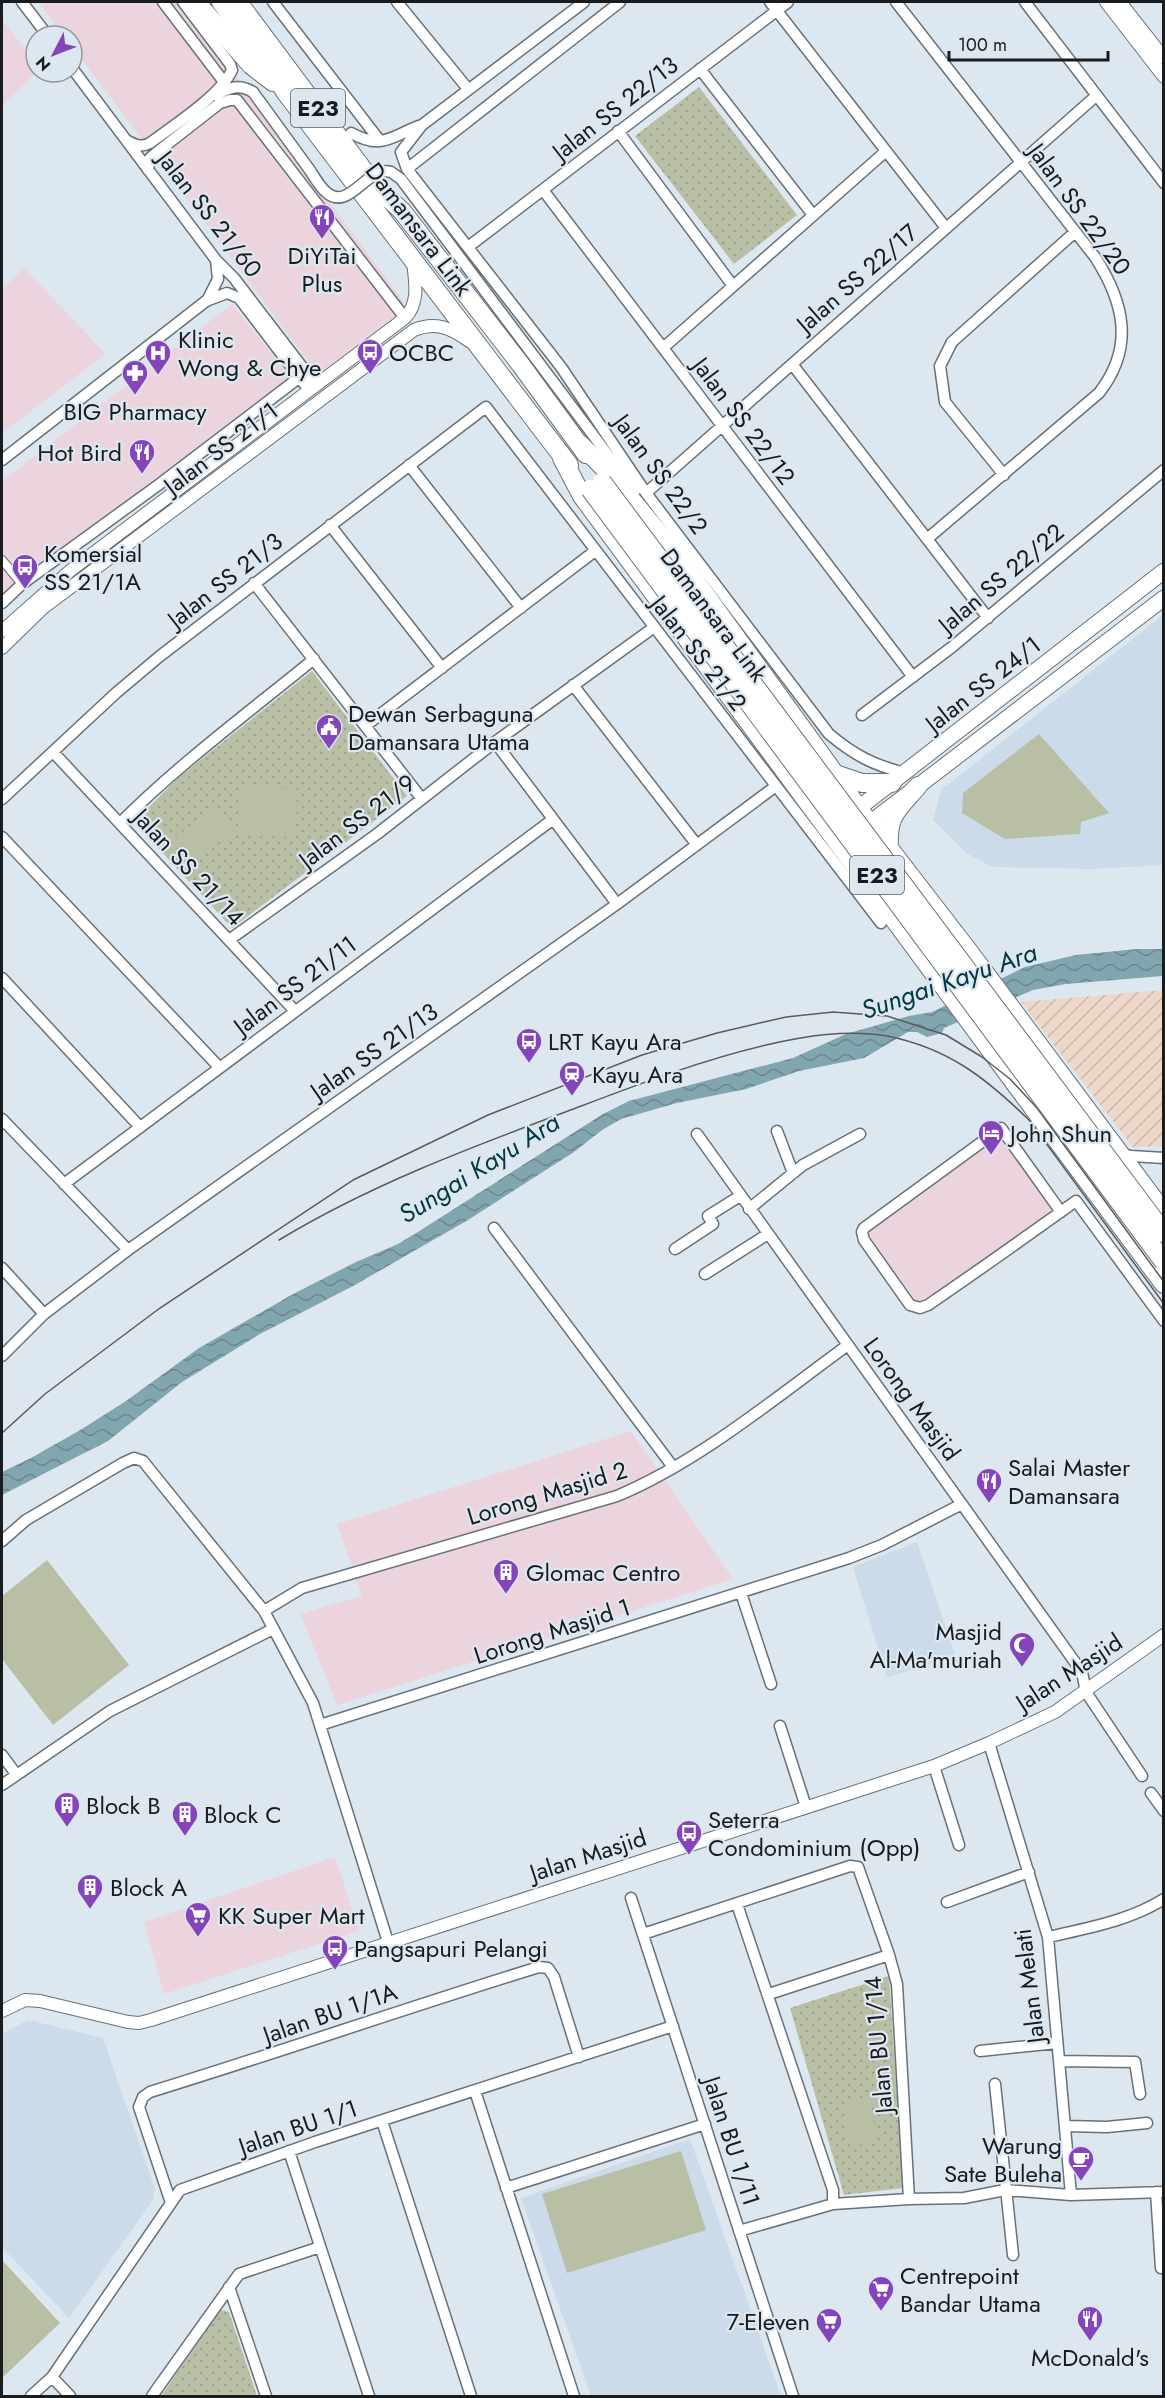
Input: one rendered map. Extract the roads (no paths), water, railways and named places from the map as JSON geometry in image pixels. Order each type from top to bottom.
[{"type":"highway","points":[[196,2],[251,65],[286,93]]},
{"type":"highway","name":"Damansara Link","points":[[221,2],[263,57],[286,93],[562,458],[596,486],[1164,1233]]},
{"type":"highway","name":"Damansara Link","points":[[238,2],[376,187],[402,211],[580,444],[596,486],[1164,1262]]},
{"type":"highway","points":[[253,2],[384,179],[402,211]]},
{"type":"highway","points":[[580,444],[611,475],[673,550],[889,850],[970,953],[1164,1213]]},
{"type":"highway","points":[[562,458],[582,496],[770,753],[873,889],[934,976],[1164,1284]]},
{"type":"highway","points":[[770,753],[787,763],[800,760],[807,750],[802,728]]},
{"type":"highway","points":[[835,774],[862,783],[899,778]]},
{"type":"highway","points":[[889,850],[890,821],[896,810],[918,786]]},
{"type":"highway","points":[[873,889],[872,881],[879,869],[893,867],[908,874]]},
{"type":"main road","name":"Jalan SS 24/1","points":[[864,816],[899,778],[1164,571]]},
{"type":"main road","name":"Jalan SS 24/1","points":[[835,838],[864,816],[918,786],[1164,598]]},
{"type":"street","points":[[22,2],[39,24]]},
{"type":"street","points":[[163,2],[224,82]]},
{"type":"street","points":[[125,139],[136,146],[144,147],[209,97],[232,70],[230,64],[183,2]]},
{"type":"street","points":[[273,2],[380,141]]},
{"type":"street","points":[[351,133],[364,140],[380,141],[396,139],[422,125],[584,2]]},
{"type":"street","points":[[422,125],[401,152],[408,169],[620,2]]},
{"type":"street","name":"Jalan SS 22/13","points":[[468,247],[700,69],[773,6],[788,2]]},
{"type":"street","name":"Jalan SS 22/20","points":[[896,2],[1100,266],[1116,294],[1122,325],[1115,363],[1107,383],[1099,393],[927,539]]},
{"type":"street","points":[[1025,2],[1164,183]]},
{"type":"street","points":[[1106,2],[1164,77]]},
{"type":"street","points":[[1120,2],[1164,58]]},
{"type":"street","points":[[402,3],[468,89]]},
{"type":"street","points":[[773,6],[946,228]]},
{"type":"street","points":[[700,69],[813,215]]},
{"type":"street","name":"Jalan SS 21/60","points":[[84,84],[216,260],[234,278],[313,387]]},
{"type":"street","points":[[209,97],[236,87],[245,87],[253,92],[326,192],[339,197],[348,195],[376,172],[384,170],[400,179],[643,502],[673,550]]},
{"type":"street","name":"Jalan SS 22/17","points":[[646,493],[1096,96]]},
{"type":"street","points":[[148,170],[150,158],[220,103],[237,100],[405,318]]},
{"type":"street","points":[[618,132],[733,286]]},
{"type":"street","points":[[663,348],[885,152]]},
{"type":"street","name":"Jalan SS 22/2","points":[[408,169],[561,368],[646,493],[829,734],[859,756],[899,778]]},
{"type":"street","name":"Jalan SS 22/12","points":[[543,190],[913,677]]},
{"type":"street","points":[[1004,476],[945,402],[940,366],[952,342],[1075,232]]},
{"type":"street","points":[[2,460],[206,301],[218,279],[216,260]]},
{"type":"street","name":"Jalan SS 21/1","points":[[2,631],[71,570],[405,318],[411,311],[417,292],[413,260]]},
{"type":"street","name":"Jalan SS 21/60","points":[[206,301],[227,293],[239,298],[300,377],[313,387]]},
{"type":"street","name":"Jalan SS 21/1","points":[[2,648],[43,608],[414,330],[424,325],[442,326],[453,330],[478,346]]},
{"type":"street","points":[[792,364],[988,618]]},
{"type":"street","points":[[2,603],[22,584],[161,483],[300,377]]},
{"type":"street","name":"Jalan SS 21/3","points":[[2,800],[116,693],[254,583],[486,407]]},
{"type":"street","name":"Jalan SS 21/2","points":[[486,407],[880,923]]},
{"type":"street","points":[[409,465],[521,608]]},
{"type":"street","name":"Jalan SS 22/22","points":[[862,715],[988,618],[1164,470]]},
{"type":"street","points":[[330,525],[442,668]]},
{"type":"street","points":[[365,726],[595,551]]},
{"type":"street","points":[[2,560],[22,584]]},
{"type":"street","points":[[254,583],[422,799]]},
{"type":"street","name":"Jalan SS 21/9","points":[[229,940],[422,799],[495,742],[653,628]]},
{"type":"street","points":[[120,823],[162,781],[314,660]]},
{"type":"street","points":[[573,686],[697,845]]},
{"type":"street","points":[[495,742],[617,904]]},
{"type":"street","name":"Jalan SS 21/14","points":[[53,752],[295,1011]]},
{"type":"street","name":"Jalan SS 21/13","points":[[2,1356],[44,1314],[128,1250],[617,904],[776,786]]},
{"type":"street","name":"Jalan SS 21/11","points":[[64,1184],[552,820]]},
{"type":"street","points":[[2,837],[219,1067]]},
{"type":"street","points":[[2,978],[140,1127]]},
{"type":"street","points":[[2,1119],[128,1250]]},
{"type":"street","points":[[1060,1212],[1001,1128],[864,1228],[862,1232],[864,1240],[910,1305],[920,1308],[928,1305],[1076,1201],[1164,1321]]},
{"type":"street","points":[[777,1131],[793,1173]]},
{"type":"street","name":"Lorong Masjid","points":[[697,1134],[1082,1672],[1086,1692],[1142,1776]]},
{"type":"street","points":[[749,1209],[793,1173],[860,1134]]},
{"type":"street","points":[[1119,1153],[1164,1158]]},
{"type":"street","points":[[675,1249],[712,1224],[708,1216],[740,1196]]},
{"type":"street","points":[[494,1228],[673,1467]]},
{"type":"street","points":[[705,1274],[768,1234]]},
{"type":"street","points":[[2,1268],[44,1314]]},
{"type":"street","name":"Lorong Masjid 2","points":[[264,1611],[302,1588],[617,1496],[652,1482],[728,1432],[848,1345]]},
{"type":"street","points":[[2,1541],[26,1520],[134,1458],[143,1461],[264,1611],[313,1703],[388,1942]]},
{"type":"street","name":"Lorong Masjid 1","points":[[320,1725],[741,1593],[874,1548],[962,1504]]},
{"type":"street","points":[[741,1593],[771,1684]]},
{"type":"street","points":[[2,1785],[110,1711],[273,1629]]},
{"type":"street","name":"Jalan Masjid","points":[[2,2011],[26,2000],[40,2001],[139,2023],[934,1766],[1055,1712],[1164,1635]]},
{"type":"street","points":[[780,1726],[806,1807]]},
{"type":"street","name":"Jalan Melati","points":[[989,1743],[1048,1937],[1071,2195]]},
{"type":"street","points":[[2,1755],[16,1774]]},
{"type":"street","points":[[934,1766],[959,1845]]},
{"type":"street","points":[[1151,1793],[1164,1811]]},
{"type":"street","name":"Jalan BU 1/14","points":[[643,1934],[850,1866],[858,1867],[897,1984],[909,2199]]},
{"type":"street","points":[[947,1902],[1029,1872]]},
{"type":"street","name":"Jalan BU 1/11","points":[[631,1898],[793,2397]]},
{"type":"street","points":[[1048,1937],[1108,1923],[1146,1911],[1164,1899]]},
{"type":"street","points":[[737,1904],[833,2190],[832,2205]]},
{"type":"street","points":[[769,1994],[889,1955]]},
{"type":"street","name":"Jalan BU 1/1A","points":[[171,2203],[139,2108],[143,2097],[150,2092],[284,2051],[539,1966],[548,1968],[554,1977],[579,2057]]},
{"type":"street","name":"Jalan BU 1/1","points":[[31,2397],[52,2377],[180,2190],[290,2151],[673,2026]]},
{"type":"street","points":[[980,2051],[1057,2043]]},
{"type":"street","points":[[1059,2061],[1135,2062],[1140,2094]]},
{"type":"street","points":[[995,2084],[1013,2255]]},
{"type":"street","points":[[476,2091],[574,2397]]},
{"type":"street","points":[[382,2121],[471,2397]]},
{"type":"street","points":[[1065,2126],[1107,2127],[1148,2123]]},
{"type":"street","points":[[506,2188],[705,2124]]},
{"type":"street","points":[[290,2151],[369,2397]]},
{"type":"street","points":[[739,2231],[832,2205],[909,2199],[964,2198],[1005,2190],[1071,2195],[1160,2192],[1161,2268]]},
{"type":"street","points":[[152,2397],[239,2274],[320,2247]]},
{"type":"street","points":[[229,2287],[266,2397]]},
{"type":"street","points":[[52,2377],[70,2397]]},
{"type":"water","points":[[1163,949],[1163,976],[1066,984],[1033,990],[944,1028],[942,1033],[927,1037],[917,1032],[908,1032],[864,1058],[799,1071],[746,1089],[677,1103],[621,1119],[468,1220],[353,1286],[260,1334],[182,1382],[108,1441],[2,1495],[2,1472],[82,1429],[126,1401],[199,1348],[295,1293],[398,1244],[603,1114],[629,1101],[793,1058],[846,1034],[909,1016],[932,1012],[1025,967],[1076,955]]},
{"type":"tram line","points":[[2,1433],[45,1394],[160,1308],[353,1180],[488,1115],[642,1055],[717,1033],[786,1017],[833,1012],[887,1016],[946,1035],[982,1057],[1010,1079],[1037,1108],[1164,1282]]},
{"type":"tram line","points":[[279,1240],[313,1220],[420,1169],[617,1092],[741,1051],[826,1034],[872,1034],[909,1041],[947,1057],[981,1078],[1013,1105],[1029,1120],[1164,1304]]},
{"type":"place","name":"DiYiTai Plus","points":[[322,240]]},
{"type":"place","name":"OCBC","points":[[370,375]]},
{"type":"place","name":"Klinic Wong & Chye","points":[[158,376]]},
{"type":"place","name":"BIG Pharmacy","points":[[135,396]]},
{"type":"place","name":"Hot Bird","points":[[142,475]]},
{"type":"place","name":"Komersial SS 21/1A","points":[[25,590]]},
{"type":"place","name":"Dewan Serbaguna Damansara Utama","points":[[329,750]]},
{"type":"place","name":"LRT Kayu Ara","points":[[529,1064]]},
{"type":"place","name":"Kayu Ara","points":[[572,1097]]},
{"type":"place","name":"John Shun","points":[[991,1156]]},
{"type":"place","name":"Salai Master Damansara","points":[[989,1504]]},
{"type":"place","name":"Glomac Centro","points":[[506,1595]]},
{"type":"place","name":"Masjid Al-Ma'muriah","points":[[1022,1668]]},
{"type":"place","name":"Block B","points":[[67,1828]]},
{"type":"place","name":"Block C","points":[[185,1837]]},
{"type":"place","name":"Seterra Condominium (Opp)","points":[[689,1856]]},
{"type":"place","name":"Block A","points":[[90,1910]]},
{"type":"place","name":"KK Super Mart","points":[[198,1938]]},
{"type":"place","name":"Pangsapuri Pelangi","points":[[335,1971]]},
{"type":"place","name":"Warung Sate Buleha","points":[[1081,2182]]},
{"type":"place","name":"Centrepoint Bandar Utama","points":[[881,2312]]},
{"type":"place","name":"McDonald's","points":[[1090,2342]]},
{"type":"place","name":"7-Eleven","points":[[829,2344]]},
{"type":"water label","name":"Sungai Kayu Ara","points":[[949,981]]},
{"type":"water label","name":"Sungai Kayu Ara","points":[[479,1168]]}]
